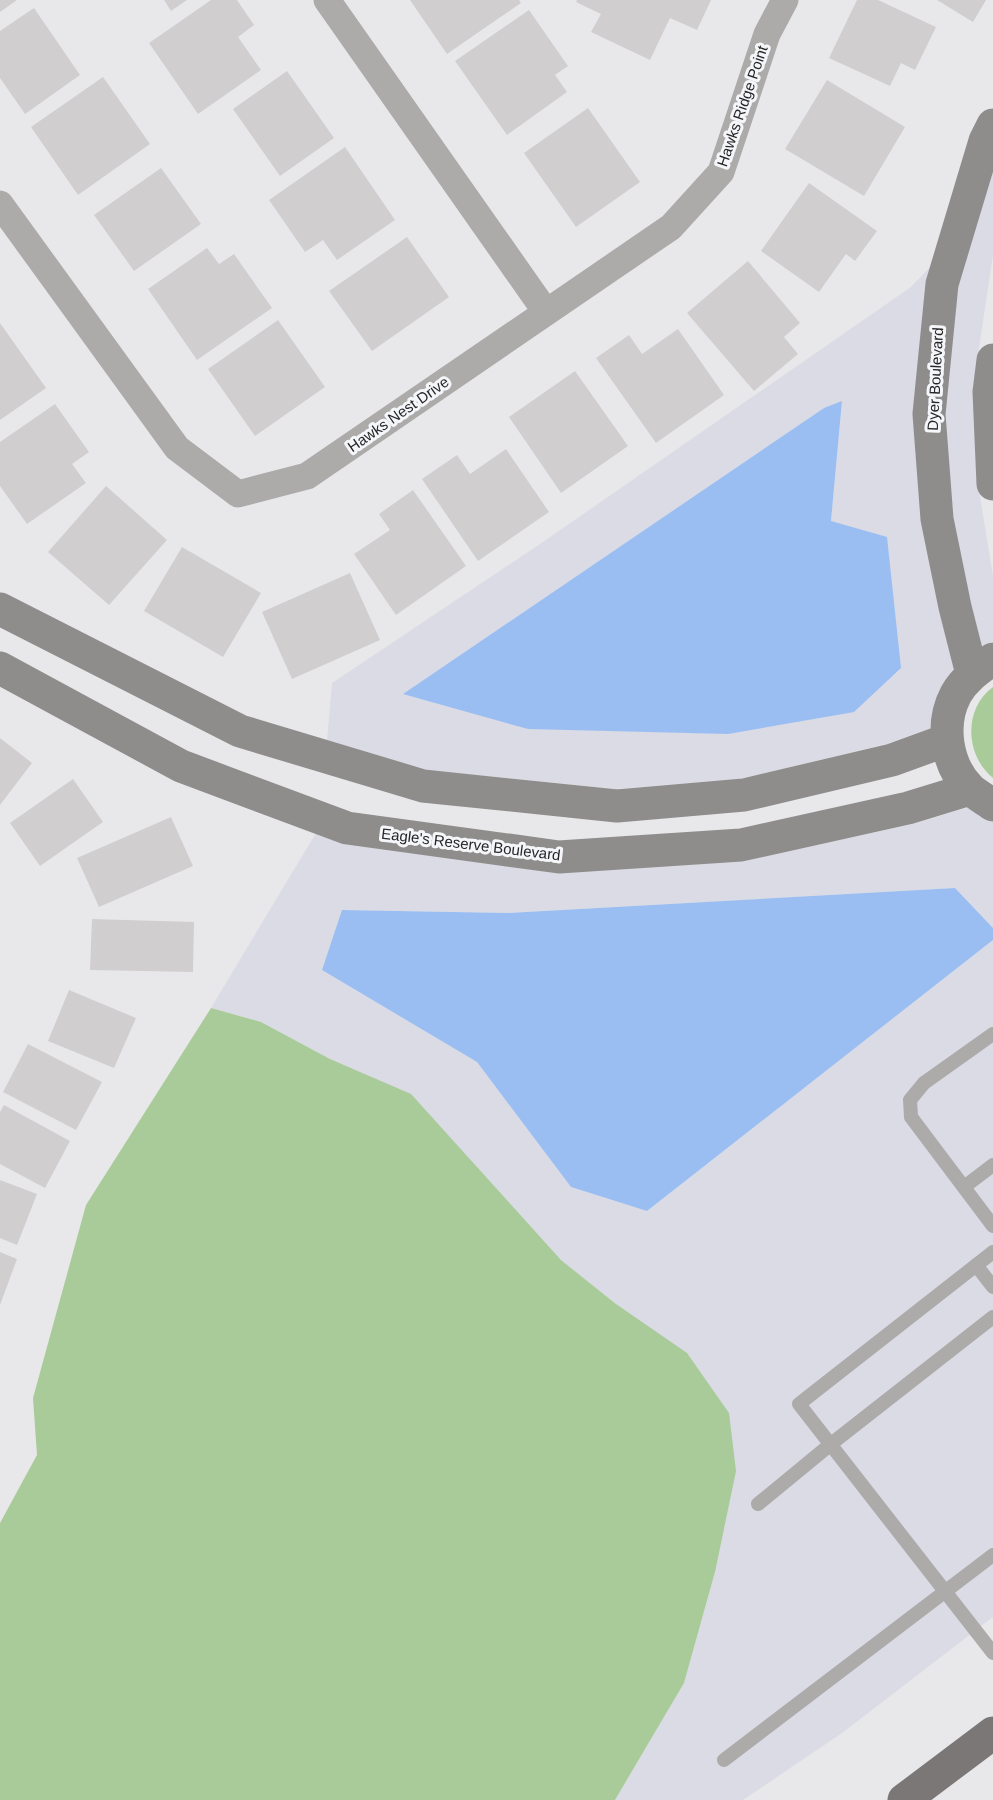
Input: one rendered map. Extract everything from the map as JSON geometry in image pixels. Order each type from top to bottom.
[{"type":"main road","points":[[904,1800],[993,1733]]},
{"type":"street","points":[[327,0],[546,312]]},
{"type":"street","name":"Hawks Ridge Point","points":[[546,312],[671,227],[721,172],[767,34],[785,0]]},
{"type":"street","name":"Dyer Boulevard","points":[[982,666],[955,608],[937,519],[929,414],[942,284],[985,141],[993,125]]},
{"type":"street","name":"Hawks Nest Drive","points":[[1,208],[177,448],[238,494],[307,476],[546,312]]},
{"type":"street","points":[[993,360],[989,392],[993,484]]},
{"type":"street","points":[[0,609],[240,731],[423,786],[617,806],[733,796],[892,760],[947,740]]},
{"type":"street","points":[[982,666],[957,693],[948,716],[947,740],[954,767],[982,797]]},
{"type":"street","name":"Eagle's Reserve Boulevard","points":[[0,668],[181,766],[347,828],[559,857],[741,844],[908,808],[982,797]]},
{"type":"lane","points":[[993,1034],[924,1083],[910,1100],[911,1117],[993,1226]]},
{"type":"lane","points":[[964,1187],[993,1165]]},
{"type":"lane","points":[[993,1252],[799,1404],[993,1653]]},
{"type":"lane","points":[[976,1265],[993,1287]]},
{"type":"lane","points":[[758,1504],[993,1317]]},
{"type":"lane","points":[[724,1760],[993,1555]]},
{"type":"shaded area","points":[[993,170],[993,255],[973,388],[978,484],[993,576],[993,641],[980,647],[952,519],[945,416],[957,289]]},
{"type":"shaded area","points":[[930,267],[954,668],[942,686],[933,708],[932,728],[886,744],[740,779],[616,789],[424,770],[327,740],[332,683],[540,544],[911,287]],"holes":[[[842,402],[831,521],[403,694],[824,408]]]},
{"type":"shaded area","points":[[969,807],[993,822],[993,928],[955,888],[506,913],[343,910],[322,970],[477,1062],[571,1187],[647,1211],[993,940],[993,1617],[842,1733],[743,1800],[615,1800],[684,1683],[715,1572],[616,1304],[561,1260],[411,1095],[330,1059],[261,1022],[211,1008],[316,833],[746,860],[913,824]]},
{"type":"green space","points":[[993,687],[993,778],[977,757],[971,732],[976,707]]},
{"type":"green space","points":[[211,1008],[261,1022],[330,1059],[411,1094],[561,1260],[616,1304],[687,1353],[729,1413],[736,1471],[715,1572],[684,1683],[615,1800],[0,1800],[0,1523],[37,1455],[33,1398],[86,1205]]},
{"type":"water","points":[[842,401],[831,521],[887,537],[901,668],[854,712],[728,734],[528,729],[403,694],[824,408]]},
{"type":"water","points":[[955,888],[993,928],[993,940],[647,1211],[571,1187],[477,1062],[322,970],[342,910],[507,913]]},
{"type":"building","points":[[0,0],[17,0],[0,12]]},
{"type":"building","points":[[164,0],[187,0],[171,11]]},
{"type":"building","points":[[211,0],[237,0],[254,25],[238,37],[261,70],[198,114],[149,43]]},
{"type":"building","points":[[410,0],[519,0],[521,3],[447,54]]},
{"type":"building","points":[[577,0],[711,0],[697,30],[670,18],[650,60],[591,32],[601,14],[576,2]]},
{"type":"building","points":[[857,0],[878,0],[936,27],[915,70],[901,63],[890,86],[829,58]]},
{"type":"building","points":[[937,0],[986,0],[973,22]]},
{"type":"building","points":[[34,8],[80,75],[25,114],[0,78],[0,31]]},
{"type":"building","points":[[529,10],[568,66],[555,75],[567,92],[507,135],[455,61]]},
{"type":"building","points":[[287,71],[334,138],[280,176],[233,109]]},
{"type":"building","points":[[103,77],[150,144],[78,195],[31,127]]},
{"type":"building","points":[[827,80],[905,127],[864,196],[785,149]]},
{"type":"building","points":[[588,108],[640,182],[576,227],[524,153]]},
{"type":"building","points":[[345,147],[395,220],[337,260],[323,240],[305,252],[269,200]]},
{"type":"building","points":[[161,168],[201,224],[134,271],[94,215]]},
{"type":"building","points":[[809,183],[877,231],[855,261],[846,254],[819,292],[761,251]]},
{"type":"building","points":[[407,237],[449,297],[372,351],[329,291]]},
{"type":"building","points":[[207,248],[219,264],[234,254],[272,308],[197,360],[148,289]]},
{"type":"building","points":[[748,261],[800,323],[784,337],[798,354],[754,391],[687,313]]},
{"type":"building","points":[[278,320],[325,387],[255,436],[208,369]]},
{"type":"building","points":[[0,323],[46,388],[0,420]]},
{"type":"building","points":[[678,329],[724,395],[656,443],[596,358],[629,335],[642,354]]},
{"type":"building","points":[[575,371],[628,446],[561,493],[509,417]]},
{"type":"building","points":[[55,404],[89,452],[72,464],[86,483],[27,524],[0,486],[0,442]]},
{"type":"building","points":[[506,449],[549,512],[478,561],[422,479],[457,455],[470,474]]},
{"type":"building","points":[[106,486],[167,540],[109,605],[48,552]]},
{"type":"building","points":[[413,490],[466,566],[396,615],[354,554],[390,530],[379,514]]},
{"type":"building","points":[[182,547],[261,593],[223,657],[144,611]]},
{"type":"building","points":[[350,573],[380,640],[292,679],[262,612]]},
{"type":"building","points":[[0,738],[32,763],[0,805]]},
{"type":"building","points":[[73,779],[103,822],[40,866],[10,823]]},
{"type":"building","points":[[171,817],[193,866],[99,907],[77,858]]},
{"type":"building","points":[[92,919],[194,922],[193,972],[90,970]]},
{"type":"building","points":[[69,990],[136,1018],[114,1068],[48,1041]]},
{"type":"building","points":[[28,1044],[102,1082],[76,1130],[3,1092]]},
{"type":"building","points":[[4,1105],[70,1141],[45,1188],[0,1164],[0,1112]]},
{"type":"building","points":[[0,1180],[37,1194],[17,1245],[0,1238]]},
{"type":"building","points":[[0,1252],[17,1259],[0,1305]]}]
